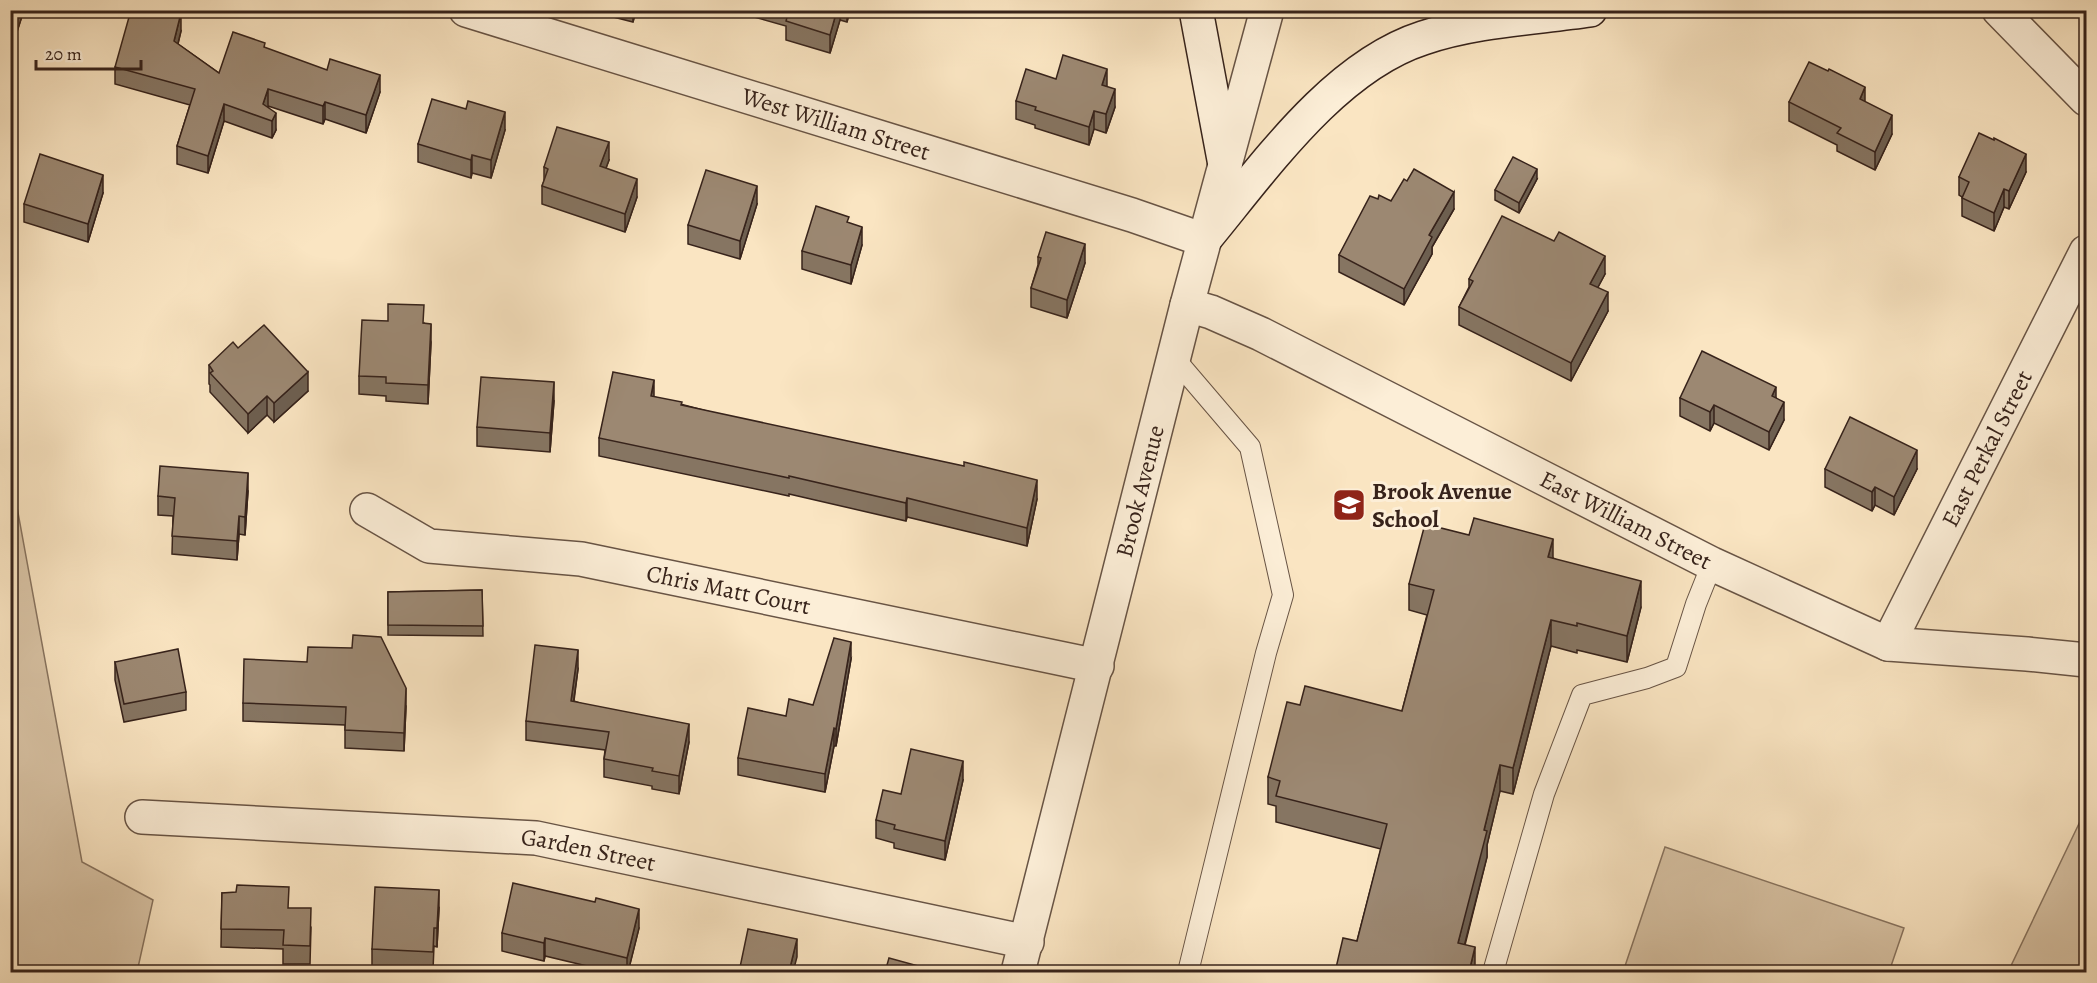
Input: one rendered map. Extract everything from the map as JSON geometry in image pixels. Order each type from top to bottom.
[{"type":"street","name":"West William Street","points":[[466,10],[1132,215],[1204,240]]},
{"type":"street","points":[[1196,10],[1225,165]]},
{"type":"street","name":"Brook Avenue","points":[[1018,972],[1187,305],[1267,10]]},
{"type":"street","points":[[1204,240],[1293,134],[1350,78],[1373,62],[1421,38],[1454,29],[1590,10]]},
{"type":"street","points":[[1999,10],[2086,99]]},
{"type":"street","name":"East Perkal Street","points":[[1888,644],[2086,252]]},
{"type":"street","name":"East William Street","points":[[1187,305],[1211,312],[1261,334],[1712,564],[1888,644],[2086,660]]},
{"type":"street","name":"Chris Matt Court","points":[[367,510],[429,546],[581,559],[1097,666]]},
{"type":"street","name":"Garden Street","points":[[142,817],[536,838],[1027,942]]},
{"type":"lane","points":[[1174,358],[1250,447],[1283,595],[1266,653],[1188,972]]},
{"type":"lane","points":[[1493,972],[1544,794],[1582,694],[1647,678],[1676,667],[1696,604],[1712,564]]},
{"type":"shaded area","points":[[10,469],[82,862],[153,900],[137,972],[11,972]]},
{"type":"shaded area","points":[[2086,809],[2086,972],[2008,972]]},
{"type":"shaded area","points":[[1665,847],[1904,928],[1889,972],[1623,972]]},
{"type":"building","points":[[10,10],[18,10],[13,25],[10,24]]},
{"type":"building","points":[[131,10],[172,10],[181,13],[174,41],[219,73],[233,32],[265,43],[264,47],[327,70],[330,59],[380,75],[366,115],[325,102],[323,106],[268,89],[263,104],[276,113],[272,121],[224,104],[208,156],[177,146],[195,89],[115,67]]},
{"type":"building","points":[[789,10],[837,10],[830,35],[786,21]]},
{"type":"building","points":[[1063,55],[1107,69],[1102,85],[1115,89],[1106,114],[1094,111],[1089,127],[1035,110],[1036,107],[1016,101],[1026,69],[1056,79]]},
{"type":"building","points":[[1809,62],[1865,87],[1860,99],[1892,115],[1875,152],[1837,133],[1841,128],[1789,102]]},
{"type":"building","points":[[432,99],[466,109],[468,101],[505,112],[491,160],[472,155],[471,160],[418,144]]},
{"type":"building","points":[[557,127],[609,142],[600,166],[637,179],[625,214],[542,186],[548,169],[544,167]]},
{"type":"building","points":[[1979,133],[2026,154],[2009,191],[2004,189],[1994,213],[1962,198],[1969,182],[1959,177]]},
{"type":"building","points":[[40,154],[103,175],[88,224],[24,204]]},
{"type":"building","points":[[1513,157],[1537,169],[1519,203],[1495,190]]},
{"type":"building","points":[[1414,169],[1454,192],[1429,235],[1432,237],[1404,289],[1339,255],[1370,196],[1378,199],[1379,195],[1391,201],[1404,179],[1407,181]]},
{"type":"building","points":[[706,170],[757,186],[740,241],[688,225]]},
{"type":"building","points":[[816,206],[849,217],[847,222],[862,227],[851,265],[802,251]]},
{"type":"building","points":[[1502,216],[1554,241],[1559,232],[1605,256],[1590,284],[1608,292],[1571,363],[1459,307],[1473,281],[1469,279]]},
{"type":"building","points":[[1046,232],[1085,244],[1067,300],[1031,288],[1041,258],[1038,257]]},
{"type":"building","points":[[388,304],[424,305],[423,323],[431,324],[428,385],[386,383],[386,377],[359,376],[362,320],[388,321]]},
{"type":"building","points":[[264,325],[308,372],[274,403],[267,396],[248,414],[210,373],[213,371],[209,365],[233,342],[238,348]]},
{"type":"building","points":[[1702,351],[1776,387],[1772,396],[1784,402],[1769,432],[1714,405],[1710,412],[1680,398]]},
{"type":"building","points":[[613,372],[654,380],[651,396],[682,402],[681,405],[964,466],[964,462],[1037,480],[1027,528],[907,498],[906,503],[789,476],[789,478],[599,438]]},
{"type":"building","points":[[481,377],[554,382],[550,433],[477,427]]},
{"type":"building","points":[[1850,417],[1917,450],[1894,497],[1875,487],[1872,492],[1825,469]]},
{"type":"building","points":[[160,466],[248,473],[245,517],[239,516],[237,541],[172,536],[175,498],[158,496]]},
{"type":"building","points":[[1474,518],[1553,539],[1548,557],[1641,581],[1627,636],[1577,623],[1577,626],[1551,620],[1513,768],[1500,765],[1484,830],[1487,831],[1458,943],[1475,947],[1469,972],[1335,972],[1343,938],[1357,941],[1387,824],[1276,796],[1280,781],[1268,777],[1287,702],[1300,705],[1305,686],[1402,711],[1434,590],[1409,584],[1425,524],[1469,535]]},
{"type":"building","points":[[482,590],[483,626],[388,625],[388,592]]},
{"type":"building","points":[[353,635],[381,637],[406,688],[404,733],[345,730],[346,707],[243,703],[244,659],[307,662],[308,647],[352,648]]},
{"type":"building","points":[[834,638],[851,642],[836,729],[834,728],[825,774],[738,758],[748,708],[786,716],[789,699],[813,705]]},
{"type":"building","points":[[535,645],[578,650],[571,701],[689,724],[679,776],[652,771],[653,768],[604,759],[609,732],[526,721]]},
{"type":"building","points":[[178,649],[186,692],[124,704],[115,662]]},
{"type":"building","points":[[911,749],[963,761],[945,841],[894,829],[895,825],[876,820],[883,790],[901,794]]},
{"type":"building","points":[[513,883],[595,902],[596,898],[639,909],[627,958],[545,938],[544,943],[502,933]]},
{"type":"building","points":[[237,885],[289,887],[288,908],[311,908],[310,946],[283,945],[284,930],[221,929],[222,893],[236,892]]},
{"type":"building","points":[[375,887],[439,890],[433,952],[372,949]]},
{"type":"building","points":[[748,929],[797,939],[789,972],[739,972]]},
{"type":"building","points":[[889,958],[933,970],[933,972],[885,972]]},
{"type":"place","name":"Brook Avenue School","points":[[1349,505]]}]
